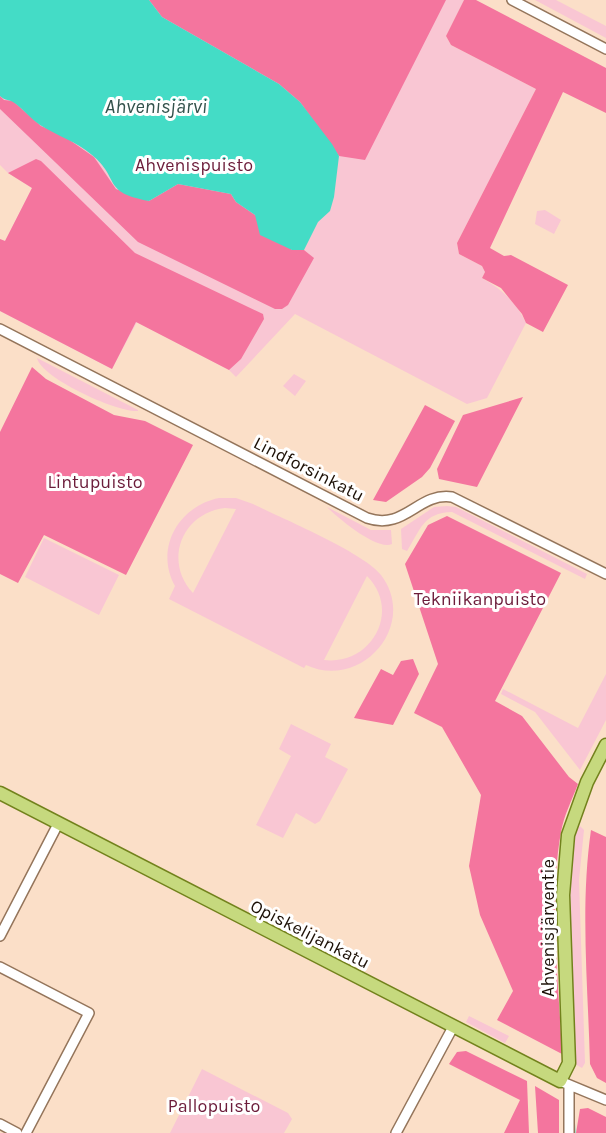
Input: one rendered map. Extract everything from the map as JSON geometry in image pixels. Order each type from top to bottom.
[{"type":"main road","name":"Ahvenisjärventie","points":[[565,1083],[569,1063],[563,895],[568,835],[584,789],[606,745]]},
{"type":"main road","name":"Opiskelijankatu","points":[[0,793],[565,1083]]},
{"type":"street","points":[[512,0],[606,49]]},
{"type":"street","name":"Lindforsinkatu","points":[[0,329],[367,518],[376,521],[393,520],[435,498],[452,497],[606,574]]},
{"type":"street","points":[[0,936],[58,824]]},
{"type":"street","points":[[0,967],[89,1012],[26,1133]]},
{"type":"street","points":[[396,1133],[453,1027]]},
{"type":"street","points":[[565,1083],[569,1133]]},
{"type":"street","name":"Opiskelijankatu","points":[[565,1083],[606,1100]]},
{"type":"street","points":[[0,1124],[17,1133]]},
{"type":"green space","name":"Ahvenispuisto","points":[[0,0],[464,0],[446,36],[451,45],[536,89],[457,243],[459,254],[482,266],[485,272],[482,278],[508,297],[526,323],[487,398],[467,404],[295,314],[236,377],[229,370],[137,322],[112,369],[0,311],[0,239],[5,241],[32,188],[8,173],[0,165]]},
{"type":"green space","points":[[149,0],[446,0],[365,160],[339,156],[300,102],[279,84],[162,17]]},
{"type":"green space","points":[[464,0],[476,0],[606,68],[606,113],[563,92],[490,248],[504,256],[511,255],[568,285],[543,332],[526,323],[522,314],[501,288],[482,278],[485,272],[482,266],[459,254],[457,243],[536,89],[451,45],[446,36]]},
{"type":"green space","points":[[535,0],[556,0],[606,26],[606,38]]},
{"type":"green space","points":[[0,96],[4,100],[13,101],[41,126],[61,134],[94,157],[116,189],[149,201],[178,184],[231,194],[236,202],[255,215],[292,250],[304,250],[314,258],[288,305],[282,309],[275,309],[138,242],[0,109]]},
{"type":"green space","points":[[36,159],[41,161],[135,253],[263,314],[264,319],[241,359],[229,370],[136,322],[112,369],[0,311],[0,239],[5,241],[32,188],[8,173]]},
{"type":"green space","points":[[545,210],[561,220],[554,234],[535,224],[537,211]]},
{"type":"green space","points":[[37,358],[138,411],[114,406],[82,393],[52,375]]},
{"type":"green space","name":"Lintupuisto","points":[[32,367],[46,379],[114,415],[145,421],[193,445],[126,575],[44,535],[18,583],[0,574],[0,432]]},
{"type":"green space","points":[[294,374],[306,381],[295,396],[283,386]]},
{"type":"green space","points":[[523,397],[477,487],[439,479],[437,469],[463,415]]},
{"type":"green space","points":[[425,405],[455,421],[430,468],[422,477],[386,502],[373,500]]},
{"type":"green space","points":[[219,498],[236,498],[253,504],[340,546],[372,566],[381,575],[391,594],[393,614],[388,632],[378,648],[364,661],[346,669],[327,671],[306,665],[304,668],[169,599],[175,586],[169,572],[167,557],[169,544],[182,519],[205,503]],"holes":[[[225,508],[236,509],[193,593],[179,567],[182,540],[188,529],[198,519],[210,512]],[[367,576],[377,590],[382,605],[381,620],[376,633],[367,645],[355,654],[341,660],[324,660]]]},
{"type":"green space","points":[[327,507],[371,530],[391,530],[392,544],[377,543],[368,538]]},
{"type":"green space","points":[[434,507],[456,507],[587,574],[585,579],[452,512],[435,515],[429,519],[407,551],[402,549],[401,529]]},
{"type":"green space","name":"Tekniikanpuisto","points":[[447,516],[561,573],[495,701],[522,716],[569,777],[578,784],[562,826],[555,887],[562,1054],[497,1020],[513,991],[480,915],[469,866],[481,795],[442,727],[414,713],[438,664],[405,564],[428,525]]},
{"type":"green space","points":[[44,538],[119,575],[99,615],[25,577]]},
{"type":"green space","points":[[413,659],[419,674],[393,725],[354,718],[381,669],[393,675],[401,661]]},
{"type":"green space","points":[[606,674],[606,720],[580,770],[535,712],[501,694],[503,689],[578,728]]},
{"type":"green space","points":[[291,724],[331,744],[325,757],[348,769],[320,821],[315,824],[296,813],[283,838],[256,825],[291,756],[279,749]]},
{"type":"green space","points":[[580,826],[584,830],[579,880],[585,1063],[582,1068],[575,1064],[574,1060],[568,883],[575,830]]},
{"type":"green space","points":[[591,830],[606,837],[606,1083],[597,1078],[590,1064],[585,917]]},
{"type":"green space","points":[[469,1016],[509,1036],[505,1043],[466,1022]]},
{"type":"green space","points":[[466,1051],[527,1081],[529,1133],[504,1133],[520,1100],[449,1064],[457,1052]]},
{"type":"green space","name":"Pallopuisto","points":[[202,1069],[288,1113],[292,1119],[284,1133],[170,1133]]},
{"type":"green space","points":[[535,1086],[559,1100],[559,1133],[538,1133]]},
{"type":"green space","points":[[588,1108],[606,1117],[606,1133],[576,1133],[580,1109]]},
{"type":"water","name":"Ahvenisjärvi","points":[[0,0],[149,0],[162,17],[279,84],[300,102],[339,156],[330,211],[318,222],[304,250],[292,250],[260,235],[255,215],[236,202],[231,194],[178,184],[149,201],[124,193],[113,184],[101,163],[86,150],[40,125],[12,101],[2,98],[0,96]]},
{"type":"waterway","points":[[573,1113],[574,1133]]}]
